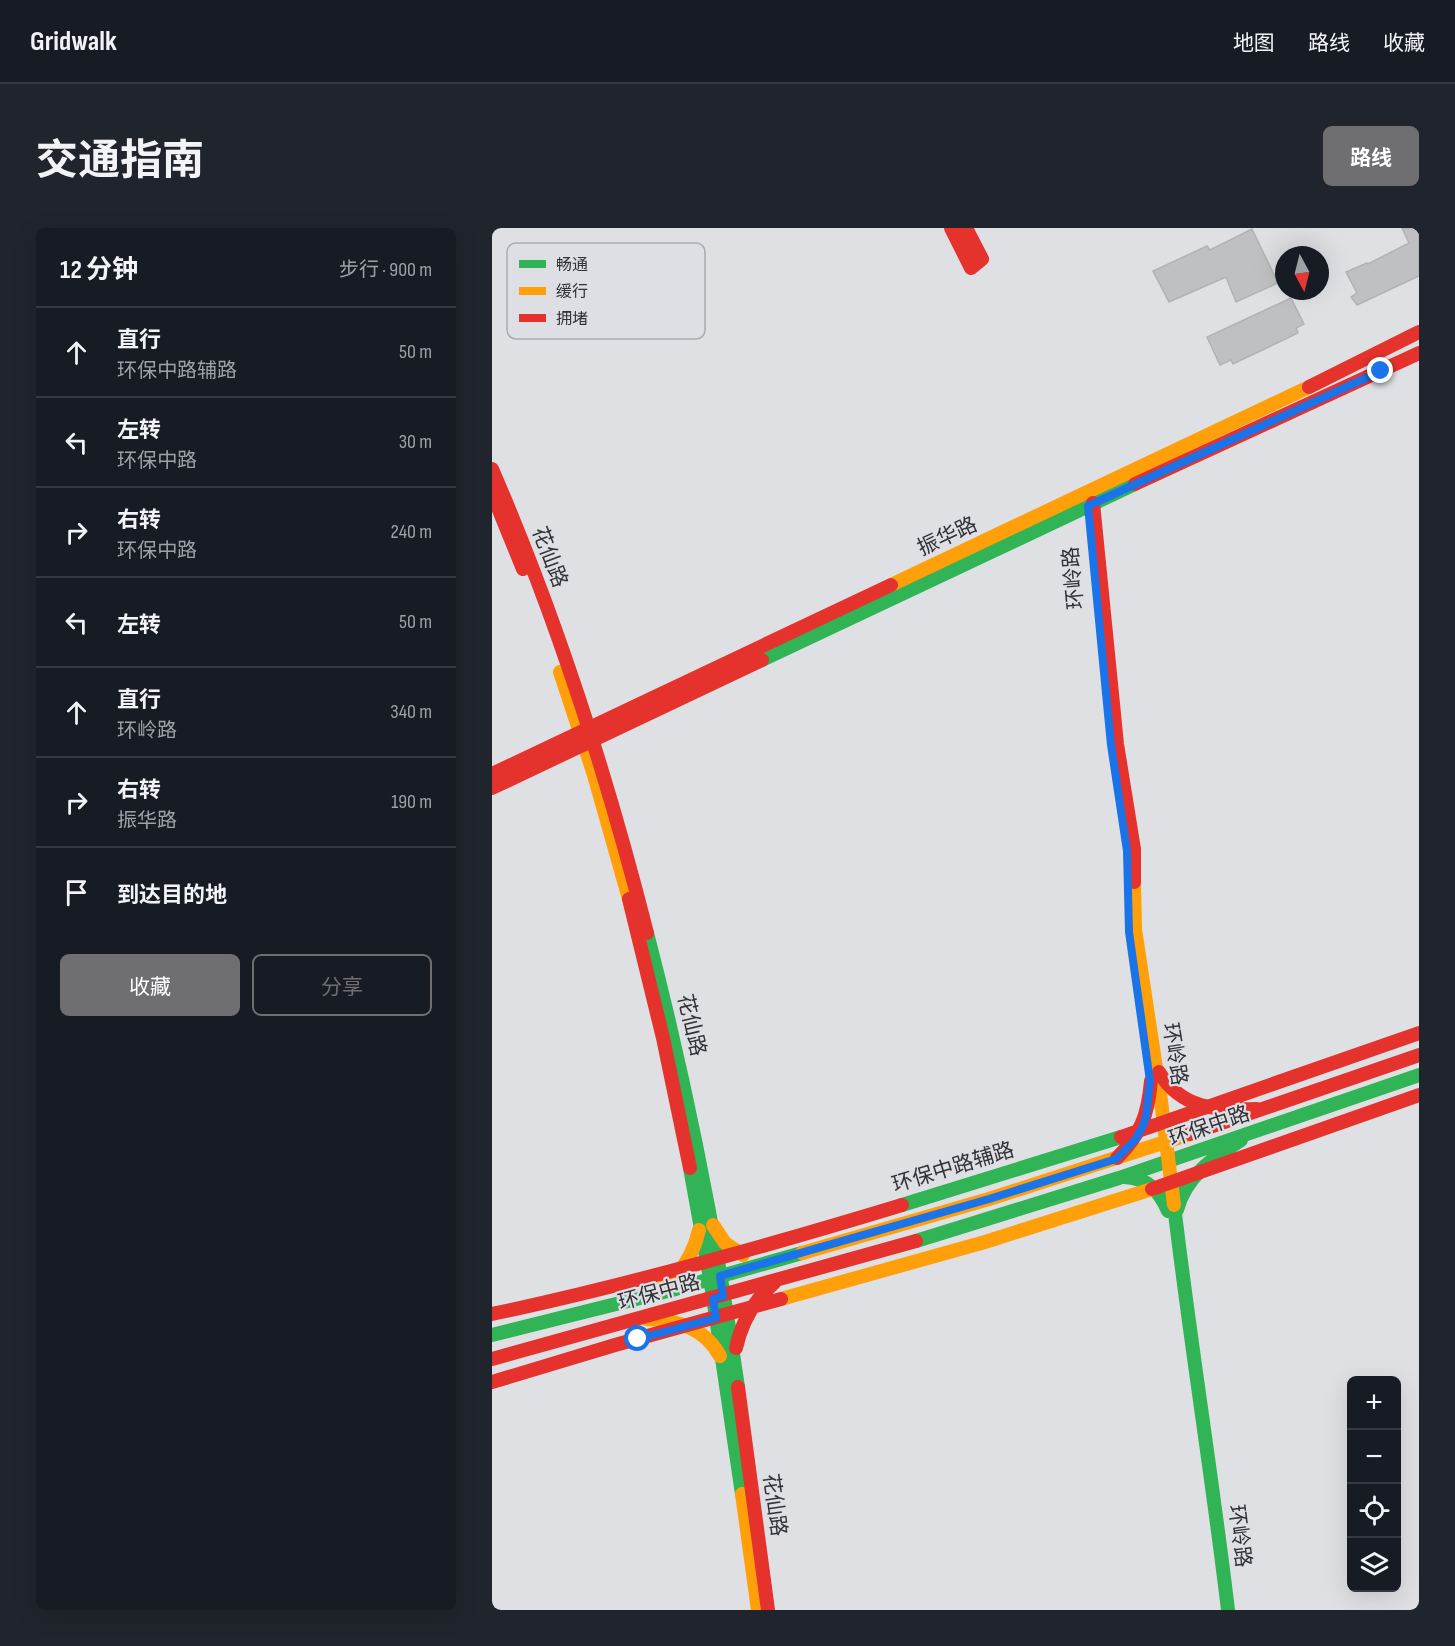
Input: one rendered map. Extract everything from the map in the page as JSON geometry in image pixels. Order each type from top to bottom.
[{"type":"street","points":[[951,228],[971,268],[982,259],[966,228]]},
{"type":"street","name":"振华路","points":[[492,788],[586,737],[1419,332]]},
{"type":"street","name":"振华路","points":[[492,774],[586,737],[1419,353]]},
{"type":"street","name":"花仙路","points":[[492,469],[525,548],[632,872],[658,972],[684,1089],[768,1610]]},
{"type":"street","name":"花仙路","points":[[492,493],[517,552],[586,737]]},
{"type":"street","name":"环岭路","points":[[1091,504],[1117,744],[1134,849],[1135,929],[1155,1063],[1160,1125]]},
{"type":"street","name":"环岭路","points":[[1091,504],[1110,734],[1127,851],[1129,932],[1150,1081],[1163,1144],[1165,1163],[1163,1184],[1172,1216],[1218,1527],[1223,1608]]},
{"type":"street","name":"环保中路辅路","points":[[492,1314],[550,1302],[740,1253],[1160,1125],[1419,1034]]},
{"type":"street","name":"环保中路","points":[[492,1335],[715,1278],[989,1199],[1163,1144],[1419,1055]]},
{"type":"street","points":[[1155,1063],[1164,1082],[1178,1096],[1190,1102],[1245,1110],[1268,1108]]},
{"type":"street","name":"环保中路","points":[[492,1359],[937,1236],[1247,1136],[1419,1075]]},
{"type":"street","points":[[1116,1159],[1135,1140],[1140,1131],[1146,1117],[1150,1081]]},
{"type":"street","points":[[492,1382],[551,1363],[986,1241],[1198,1173],[1419,1095]]},
{"type":"street","points":[[1172,1216],[1184,1191],[1198,1173],[1247,1136]]},
{"type":"street","points":[[1122,1177],[1135,1176],[1149,1182],[1163,1184]]},
{"type":"street","points":[[704,1215],[721,1239],[740,1253],[755,1259],[787,1258]]},
{"type":"street","points":[[649,1296],[671,1283],[685,1267],[695,1245],[704,1215]]},
{"type":"street","points":[[729,1366],[739,1333],[751,1308],[765,1290],[775,1282]]},
{"type":"street","points":[[641,1319],[670,1321],[689,1325],[701,1331],[712,1341],[729,1366]]},
{"type":"street","name":"花仙路","points":[[729,1366],[758,1610]]},
{"type":"building","points":[[1402,228],[1419,228],[1419,276],[1357,305],[1351,297],[1357,293],[1346,272],[1368,264],[1409,243]]},
{"type":"building","points":[[1252,229],[1275,277],[1275,284],[1236,302],[1226,277],[1169,302],[1153,271],[1207,246],[1210,250]]},
{"type":"building","points":[[1287,300],[1292,300],[1304,324],[1296,328],[1298,333],[1233,364],[1231,360],[1220,365],[1207,337]]},
{"type":"traffic: fast","points":[[762,660],[1135,484]]},
{"type":"traffic: fast","points":[[647,933],[675,1046],[699,1159],[738,1387]]},
{"type":"traffic: fast","points":[[916,1241],[1119,1178],[1419,1075]]},
{"type":"traffic: fast","points":[[902,1205],[1121,1137]]},
{"type":"traffic: fast","points":[[1177,1210],[1187,1187],[1202,1169],[1241,1140]]},
{"type":"traffic: fast","points":[[690,1168],[711,1284],[742,1494]]},
{"type":"traffic: fast","points":[[1124,1177],[1139,1180],[1151,1186],[1161,1197],[1168,1211]]},
{"type":"traffic: fast","points":[[1174,1205],[1228,1610]]},
{"type":"traffic: fast","points":[[492,1335],[672,1290],[802,1253]]},
{"type":"traffic: slow","points":[[891,585],[1309,387]]},
{"type":"traffic: slow","points":[[560,672],[594,775],[629,899]]},
{"type":"traffic: slow","points":[[1134,882],[1135,929],[1174,1205]]},
{"type":"traffic: slow","points":[[802,1253],[989,1199],[1190,1134]]},
{"type":"traffic: slow","points":[[781,1299],[985,1242],[1152,1189]]},
{"type":"traffic: slow","points":[[713,1225],[725,1243],[743,1255]]},
{"type":"traffic: slow","points":[[658,1291],[673,1279],[684,1265],[693,1249],[699,1230]]},
{"type":"traffic: slow","points":[[646,1319],[668,1321],[689,1327],[706,1338],[720,1356]]},
{"type":"traffic: slow","points":[[742,1494],[758,1610]]},
{"type":"traffic: jam","points":[[951,228],[971,268],[982,259],[966,228]]},
{"type":"traffic: jam","points":[[1309,387],[1419,332]]},
{"type":"traffic: jam","points":[[1135,484],[1419,353]]},
{"type":"traffic: jam","points":[[492,469],[538,583],[579,698],[598,756],[647,933]]},
{"type":"traffic: jam","points":[[492,493],[523,569]]},
{"type":"traffic: jam","points":[[1093,503],[1117,744],[1134,849],[1134,882]]},
{"type":"traffic: jam","points":[[492,774],[891,585]]},
{"type":"traffic: jam","points":[[492,788],[762,660]]},
{"type":"traffic: jam","points":[[629,899],[663,1038],[690,1168]]},
{"type":"traffic: jam","points":[[1121,1137],[1419,1033]]},
{"type":"traffic: jam","points":[[1190,1134],[1419,1055]]},
{"type":"traffic: jam","points":[[1159,1072],[1178,1094],[1201,1105],[1214,1108],[1257,1109]]},
{"type":"traffic: jam","points":[[1117,1158],[1132,1141],[1142,1123],[1148,1104],[1151,1081]]},
{"type":"traffic: jam","points":[[1152,1189],[1419,1095]]},
{"type":"traffic: jam","points":[[492,1314],[698,1264],[902,1205]]},
{"type":"traffic: jam","points":[[492,1359],[916,1241]]},
{"type":"traffic: jam","points":[[736,1348],[750,1312],[775,1282]]},
{"type":"traffic: jam","points":[[492,1382],[781,1299]]},
{"type":"traffic: jam","points":[[738,1387],[768,1610]]},
{"type":"route","points":[[638,1339],[716,1318],[713,1299],[723,1296],[720,1276],[989,1199],[1116,1159],[1135,1140],[1146,1117],[1150,1081],[1129,932],[1127,851],[1111,745],[1088,506],[1381,371]]}]
